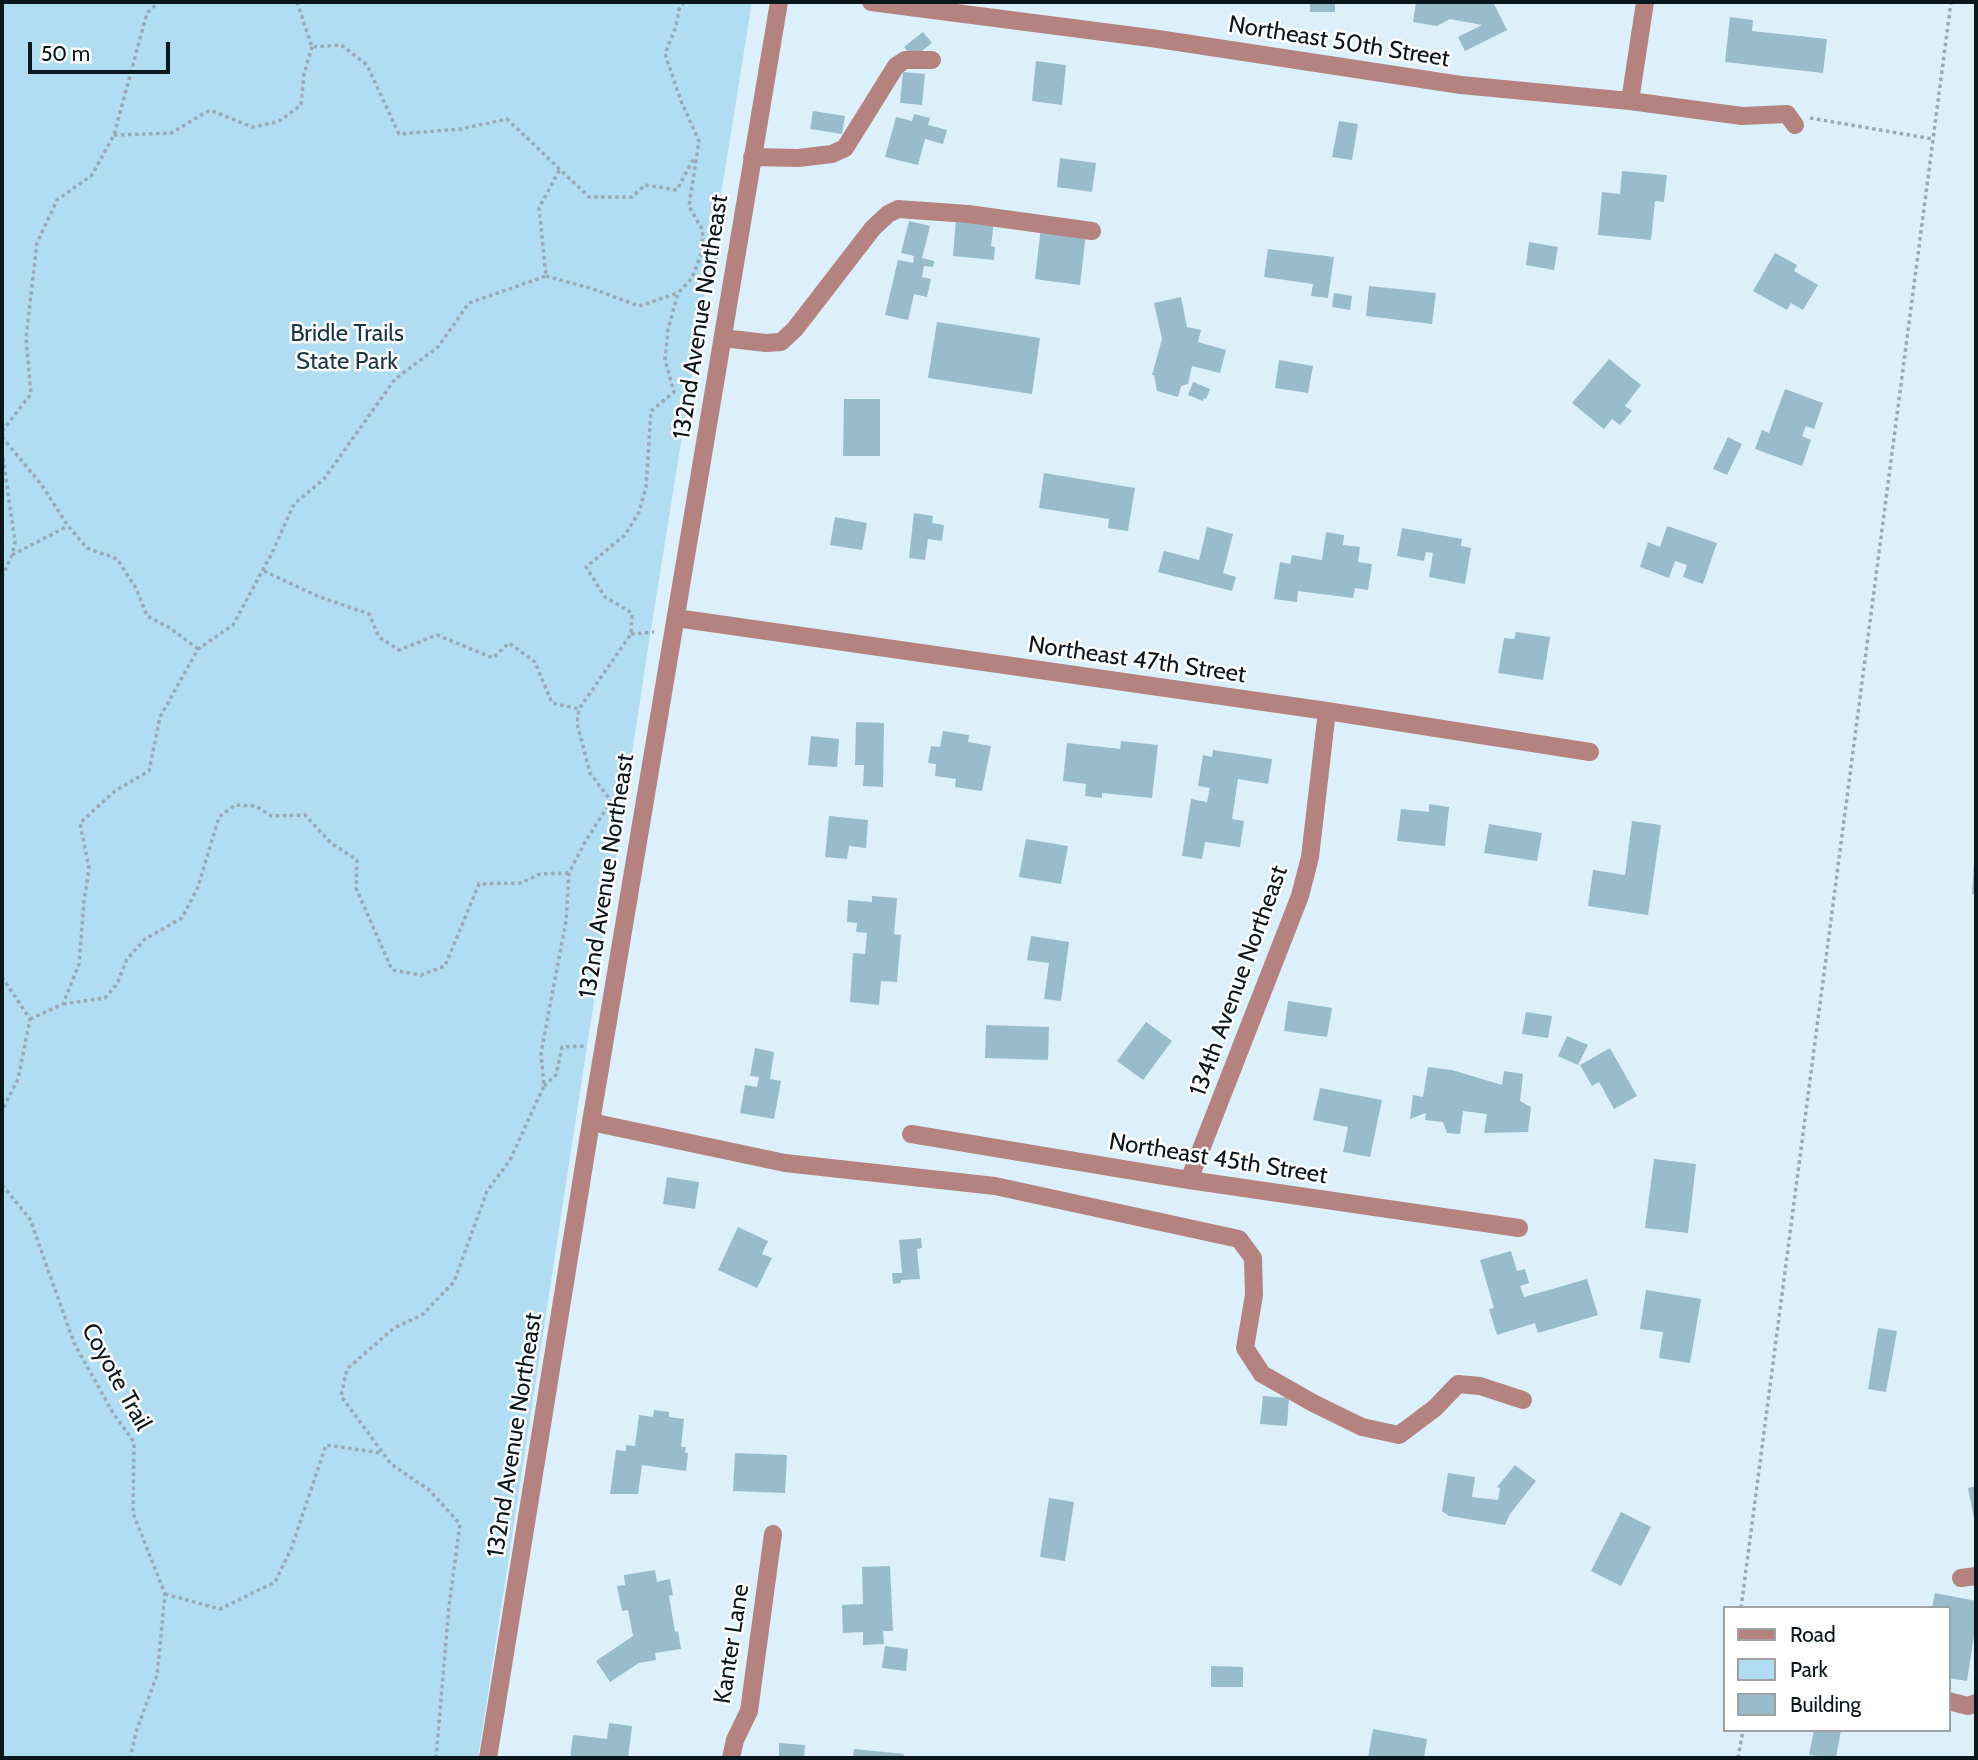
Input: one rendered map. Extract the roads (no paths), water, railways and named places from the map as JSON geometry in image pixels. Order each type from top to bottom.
[{"type":"street","name":"132nd Avenue Northeast","points":[[488,1758],[591,1122],[779,2]]},
{"type":"street","name":"Northeast 50th Street","points":[[872,2],[1158,39],[1461,85],[1791,119]]},
{"type":"street","points":[[1630,101],[1645,2]]},
{"type":"street","points":[[752,157],[798,158],[832,154],[845,148],[896,66],[905,61],[932,60]]},
{"type":"street","points":[[723,338],[766,344],[781,342],[795,329],[873,228],[898,209],[968,214],[1092,231]]},
{"type":"street","name":"Northeast 47th Street","points":[[676,618],[1327,711],[1590,752]]},
{"type":"street","name":"134th Avenue Northeast","points":[[1189,1180],[1300,896],[1310,857],[1327,711]]},
{"type":"street","points":[[591,1122],[785,1163],[995,1186],[1239,1239],[1253,1258],[1254,1295],[1245,1348],[1262,1374],[1362,1427],[1399,1435],[1435,1408],[1458,1384],[1479,1386],[1523,1401]]},
{"type":"street","name":"Northeast 45th Street","points":[[911,1134],[1189,1180],[1519,1228]]},
{"type":"street","name":"Kanter Lane","points":[[731,1758],[735,1740],[750,1711],[773,1534]]},
{"type":"street","points":[[1950,1701],[1968,1706],[1976,1703]]},
{"type":"park label","name":"Bridle Trails State Park","points":[[347,348]]}]
